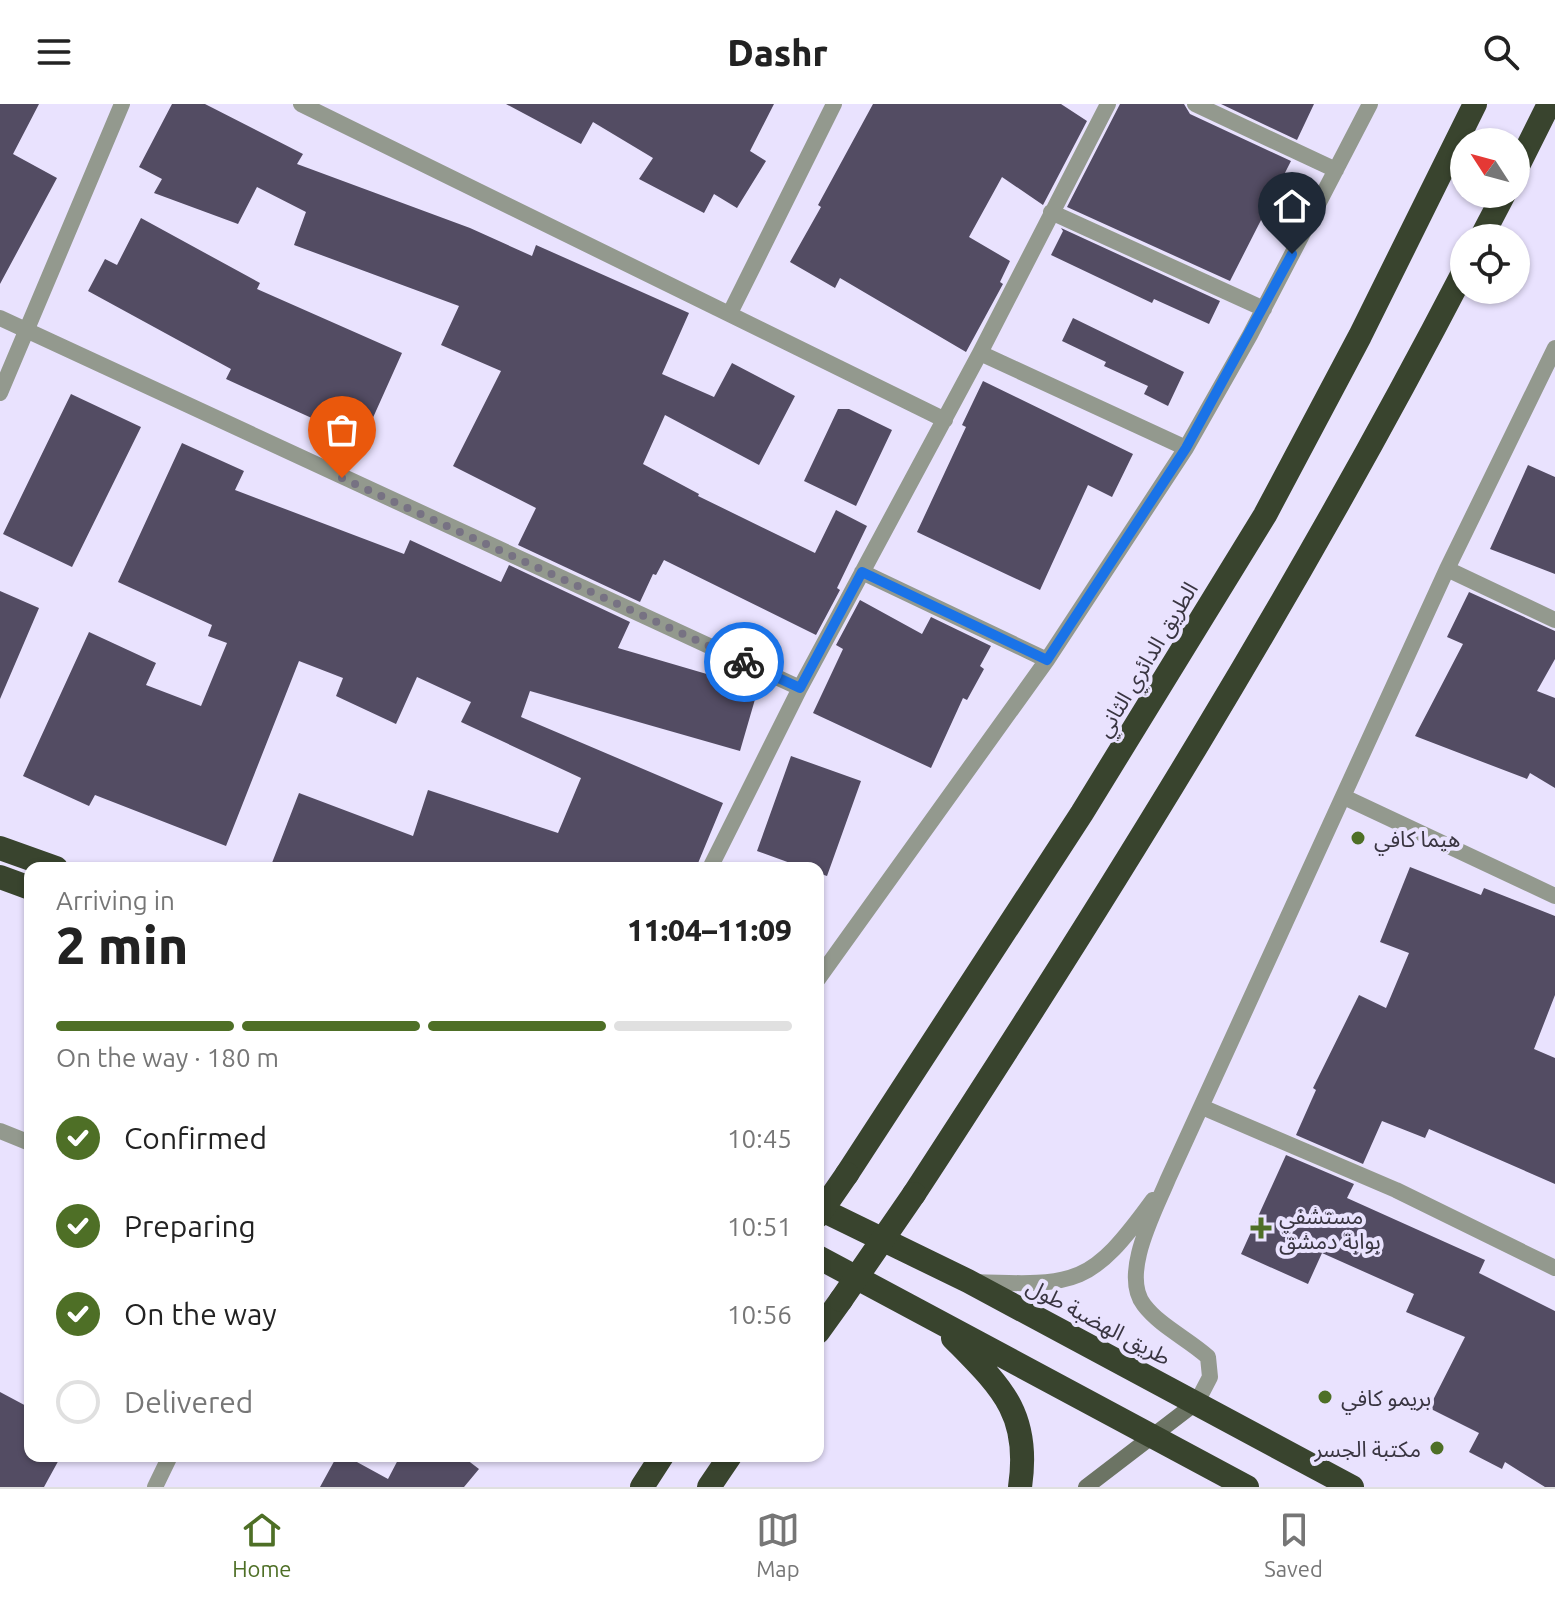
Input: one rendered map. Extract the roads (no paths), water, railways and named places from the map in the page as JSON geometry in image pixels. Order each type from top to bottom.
[{"type":"highway","name":"الطريق الدائري الثاني","points":[[824,1207],[1082,813],[1265,515],[1360,336],[1475,104]]},
{"type":"highway","points":[[1530,142],[1549,104]]},
{"type":"highway","points":[[824,1323],[914,1194],[1162,805],[1274,619],[1450,298]]},
{"type":"highway","points":[[0,848],[39,862]]},
{"type":"highway","points":[[0,877],[24,886]]},
{"type":"highway","name":"طريق الهضبة طول","points":[[824,1211],[968,1281],[1352,1487]]},
{"type":"highway","points":[[824,1260],[1247,1487]]},
{"type":"highway","points":[[934,1319],[995,1381],[1017,1415],[1023,1445],[1020,1487]]},
{"type":"highway","points":[[642,1487],[658,1462]]},
{"type":"highway","points":[[709,1487],[726,1462]]},
{"type":"main road","points":[[1086,1487],[1197,1402]]},
{"type":"street","points":[[0,393],[122,104]]},
{"type":"street","points":[[301,104],[945,420]]},
{"type":"street","points":[[730,313],[834,104]]},
{"type":"street","points":[[713,862],[800,688],[945,420],[1108,104]]},
{"type":"street","points":[[1195,104],[1336,170]]},
{"type":"street","points":[[824,971],[1047,660],[1186,448],[1264,309],[1370,104]]},
{"type":"street","points":[[1051,212],[1264,309]]},
{"type":"street","points":[[0,318],[800,688]]},
{"type":"street","points":[[1197,1402],[1210,1377],[1208,1357],[1144,1305],[1136,1291],[1135,1271],[1144,1238],[1168,1179],[1447,569],[1555,348]]},
{"type":"street","points":[[980,353],[1186,448]]},
{"type":"street","points":[[1447,569],[1555,620]]},
{"type":"street","points":[[862,572],[1047,660]]},
{"type":"street","points":[[1344,797],[1555,896]]},
{"type":"street","points":[[1202,1107],[1396,1190],[1555,1268]]},
{"type":"street","points":[[0,1131],[24,1141]]},
{"type":"street","points":[[968,1281],[1037,1284],[1081,1275],[1103,1261],[1122,1242],[1168,1179]]},
{"type":"street","points":[[155,1487],[167,1462]]},
{"type":"place","name":"هيما كافي","points":[[1358,838]]},
{"type":"place","name":"مستشفي بوابة دمشق","points":[[1261,1228]]},
{"type":"place","name":"بريمو كافي","points":[[1325,1397]]},
{"type":"place","name":"مكتبة الجسر","points":[[1437,1448]]}]
